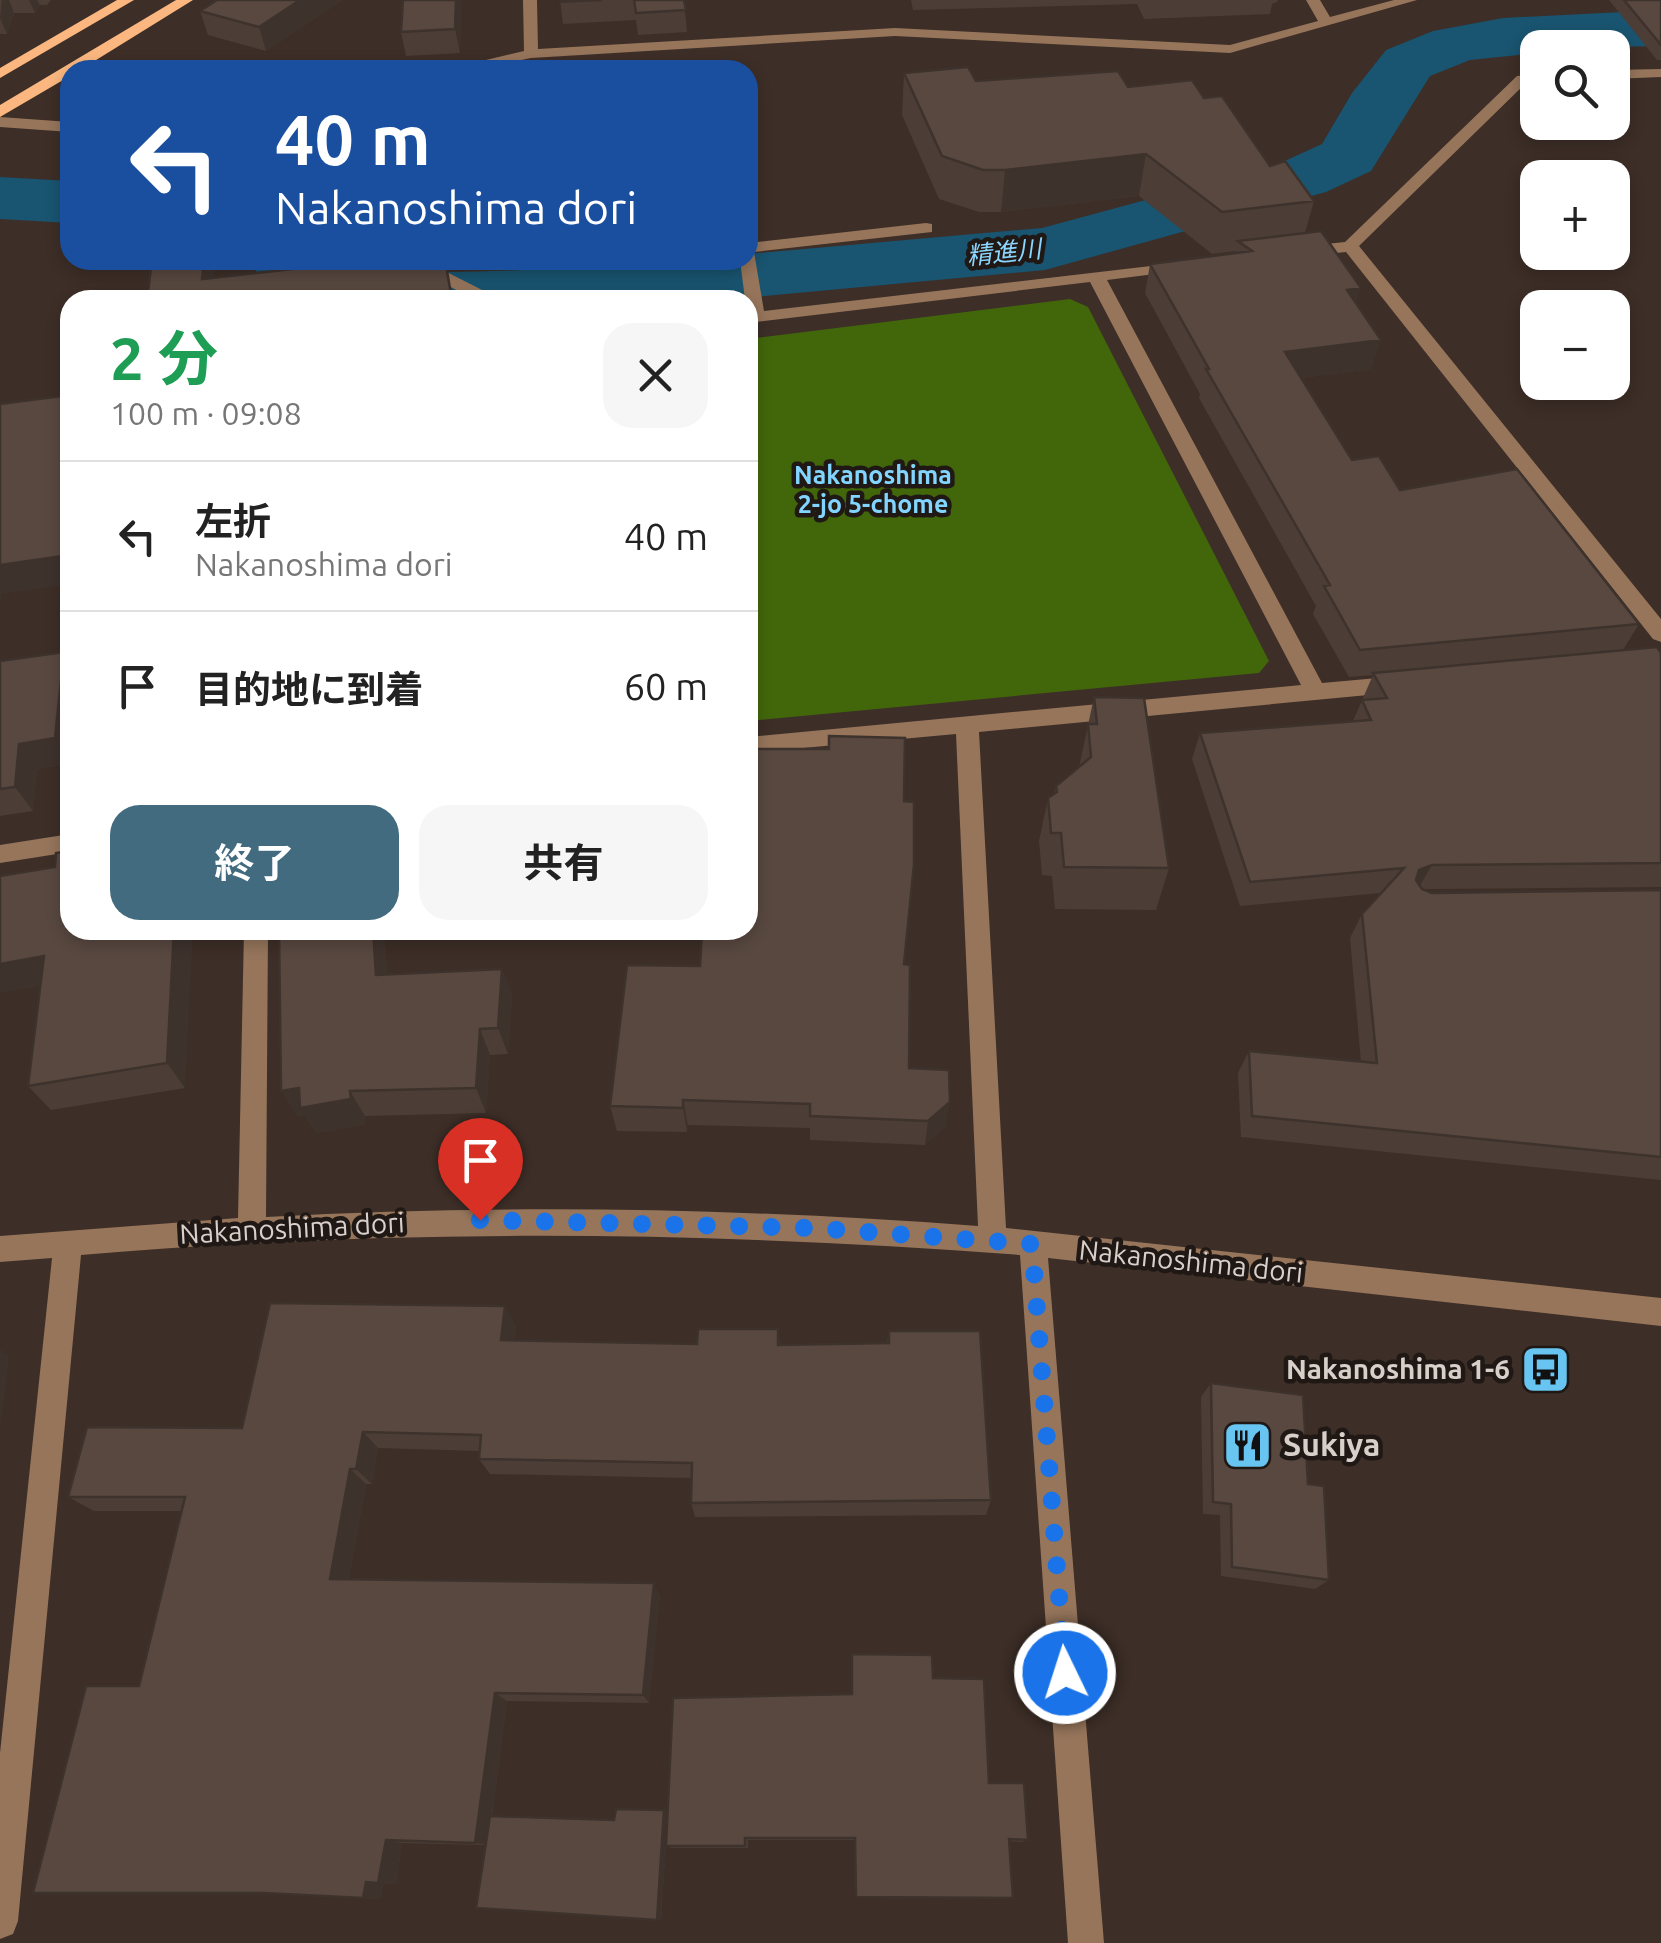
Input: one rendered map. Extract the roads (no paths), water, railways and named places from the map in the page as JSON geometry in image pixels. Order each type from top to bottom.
[{"type":"main road","points":[[0,74],[127,0]]},
{"type":"main road","points":[[86,60],[186,0]]},
{"type":"main road","points":[[0,112],[60,76]]},
{"type":"street","points":[[530,0],[532,54]]},
{"type":"street","points":[[1313,0],[1326,23]]},
{"type":"street","points":[[502,60],[532,54],[896,32],[1230,49],[1410,0]]},
{"type":"street","points":[[1630,74],[1661,73]]},
{"type":"street","points":[[1272,255],[1350,246],[1520,81]]},
{"type":"street","points":[[0,122],[60,127]]},
{"type":"street","points":[[758,254],[926,228]]},
{"type":"street","points":[[1350,246],[1661,634]]},
{"type":"street","points":[[758,317],[1194,264]]},
{"type":"street","points":[[433,270],[470,290]]},
{"type":"street","points":[[1096,276],[1316,692]]},
{"type":"street","points":[[758,744],[1414,683]]},
{"type":"street","points":[[967,724],[993,1241]]},
{"type":"street","points":[[0,854],[60,845]]},
{"type":"street","points":[[252,1229],[256,940]]},
{"type":"street","name":"Nakanoshima dori","points":[[0,1248],[252,1229],[450,1220],[813,1228],[1032,1244],[1661,1312]]},
{"type":"street","points":[[0,1922],[68,1242]]},
{"type":"street","points":[[1032,1244],[1086,1943]]},
{"type":"waterway","name":"精進川","points":[[593,290],[1045,249],[1302,178],[1347,157],[1384,93],[1408,63],[1455,44],[1503,36],[1661,28]]},
{"type":"waterway","name":"精進川","points":[[0,198],[60,201]]},
{"type":"waterway","name":"精進川","points":[[318,270],[387,290]]},
{"type":"place","name":"Nakanoshima 1-6","points":[[1545,1369]]},
{"type":"place","name":"Sukiya","points":[[1248,1445]]},
{"type":"district","name":"Nakanoshima 2-jo 5-chome","points":[[873,490]]}]
